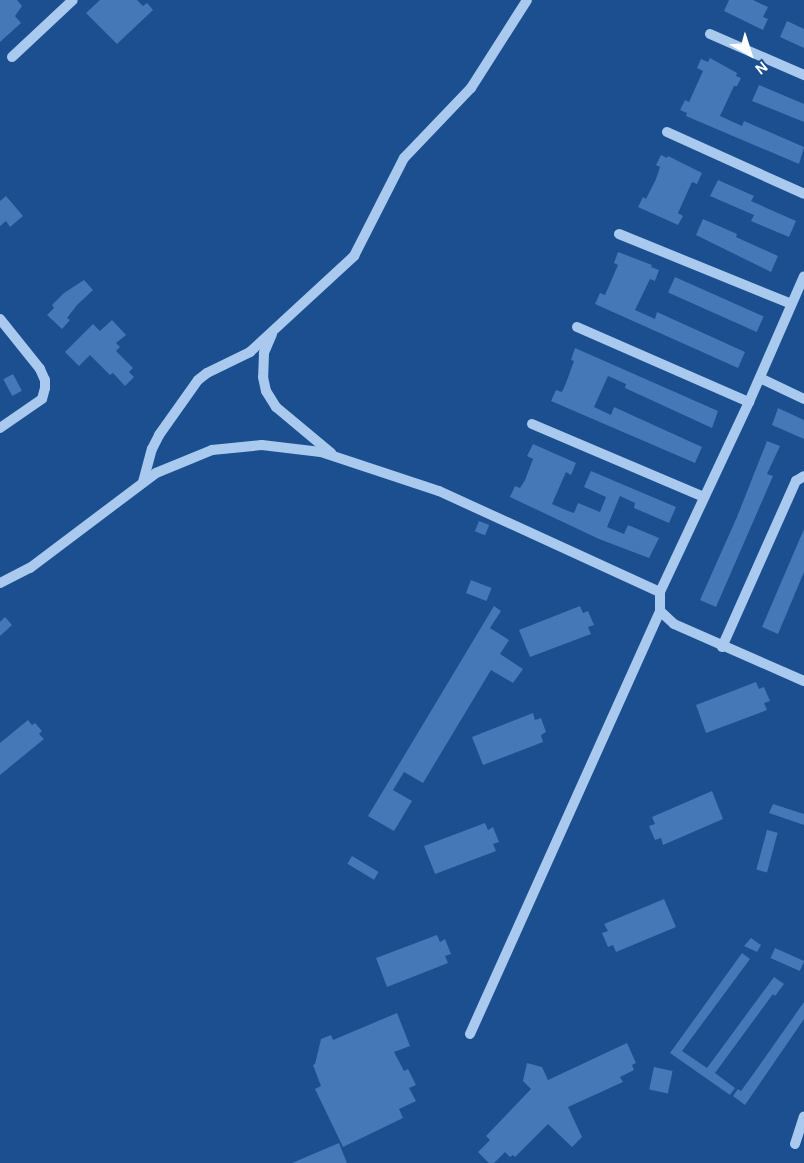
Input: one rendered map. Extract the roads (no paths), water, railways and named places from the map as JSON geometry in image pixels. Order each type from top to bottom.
[{"type":"street","points":[[12,57],[73,0]]},
{"type":"street","points":[[143,482],[152,449],[159,435],[198,380],[207,373],[250,352],[336,275],[360,249],[404,158],[471,88],[527,0]]},
{"type":"street","points":[[710,34],[804,75]]},
{"type":"street","points":[[667,132],[804,194]]},
{"type":"street","points":[[619,234],[791,304]]},
{"type":"street","points":[[470,1034],[660,611],[660,592],[804,278]]},
{"type":"street","points":[[0,319],[40,369],[45,388],[42,399],[0,428]]},
{"type":"street","points":[[577,327],[749,402]]},
{"type":"street","points":[[273,331],[264,353],[263,377],[266,391],[276,407],[334,456]]},
{"type":"street","points":[[760,378],[804,399]]},
{"type":"street","points":[[532,424],[704,497]]},
{"type":"street","points":[[0,583],[30,568],[143,482],[177,462],[226,447],[271,445],[334,456],[473,505],[660,592]]},
{"type":"street","points":[[722,647],[796,481],[804,476]]},
{"type":"street","points":[[660,611],[674,624],[804,681]]},
{"type":"street","points":[[795,1144],[803,1121]]}]
